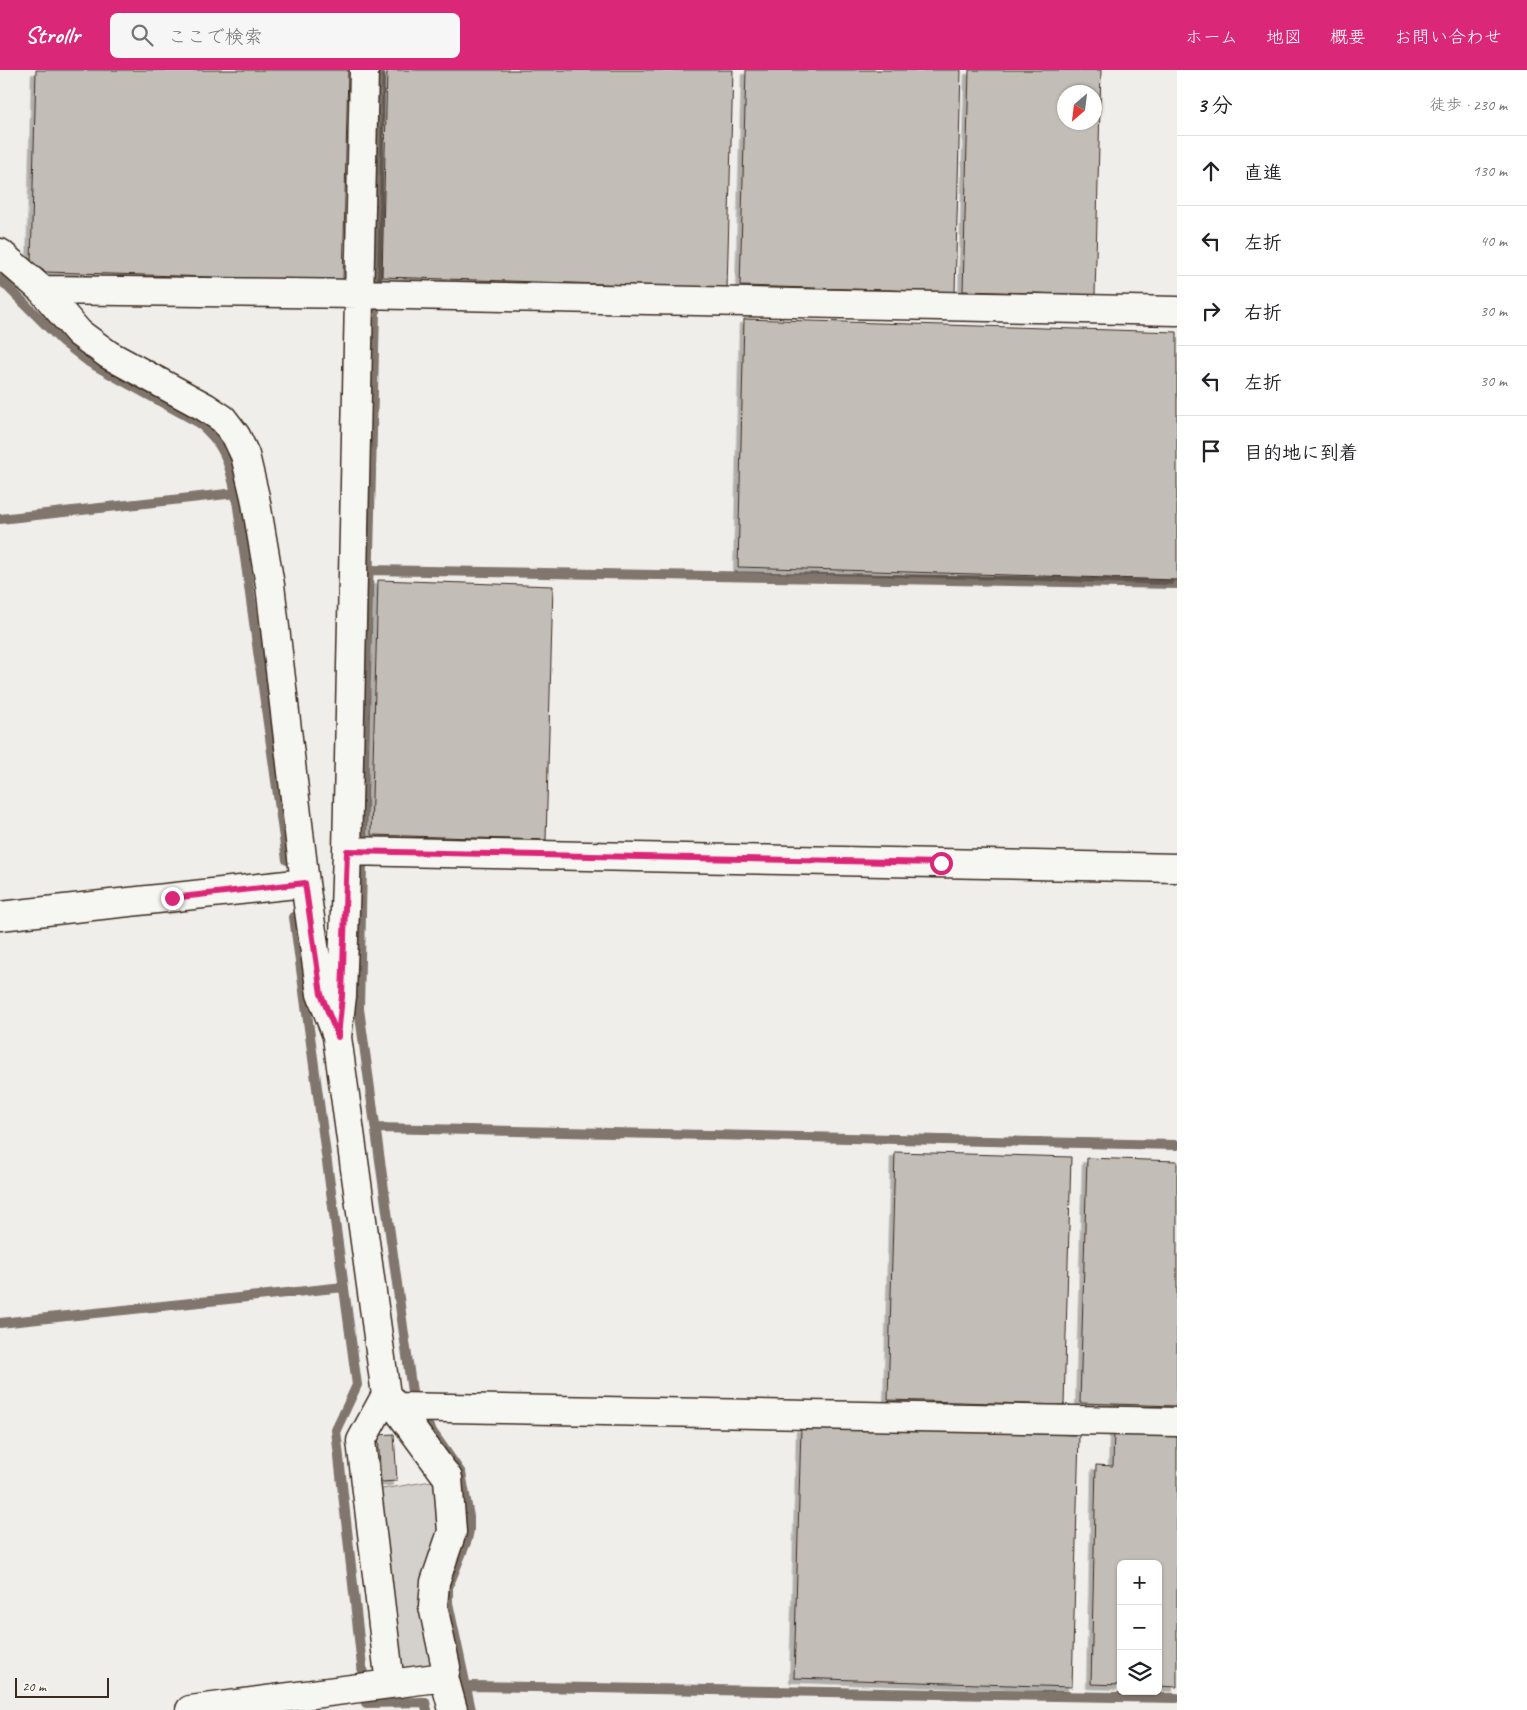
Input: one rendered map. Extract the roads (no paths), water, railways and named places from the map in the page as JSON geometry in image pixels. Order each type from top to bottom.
[{"type":"street","points":[[338,1037],[342,996],[347,851],[364,70]]},
{"type":"street","points":[[0,253],[42,290],[79,333],[109,355],[205,407],[223,419],[236,436],[245,455],[255,497],[270,585],[305,883],[321,994],[338,1037],[404,1404],[448,1478],[452,1532],[435,1582],[433,1606],[446,1667],[444,1677],[453,1710]]},
{"type":"street","points":[[42,290],[358,294],[1177,311]]},
{"type":"street","points":[[347,851],[1177,868]]},
{"type":"street","points":[[0,916],[305,883]]},
{"type":"street","points":[[390,1684],[361,1441],[404,1404],[1177,1422]]},
{"type":"street","points":[[190,1710],[444,1677]]},
{"type":"waterway","points":[[377,280],[380,70]]},
{"type":"waterway","points":[[0,279],[62,341],[89,362],[198,422],[214,438],[224,453],[236,493],[287,860]]},
{"type":"waterway","points":[[362,837],[375,311]]},
{"type":"waterway","points":[[0,519],[236,493]]},
{"type":"waterway","points":[[369,570],[1177,584]]},
{"type":"waterway","points":[[362,865],[359,1009],[412,1392],[422,1417],[461,1473],[469,1517],[467,1540],[448,1587],[448,1603],[471,1710]]},
{"type":"waterway","points":[[294,917],[357,1385],[336,1430],[363,1675]]},
{"type":"waterway","points":[[377,1128],[1177,1145]]},
{"type":"waterway","points":[[0,1323],[344,1287]]},
{"type":"waterway","points":[[472,1686],[1177,1698]]},
{"type":"waterway","points":[[366,1703],[425,1702],[427,1710]]}]
